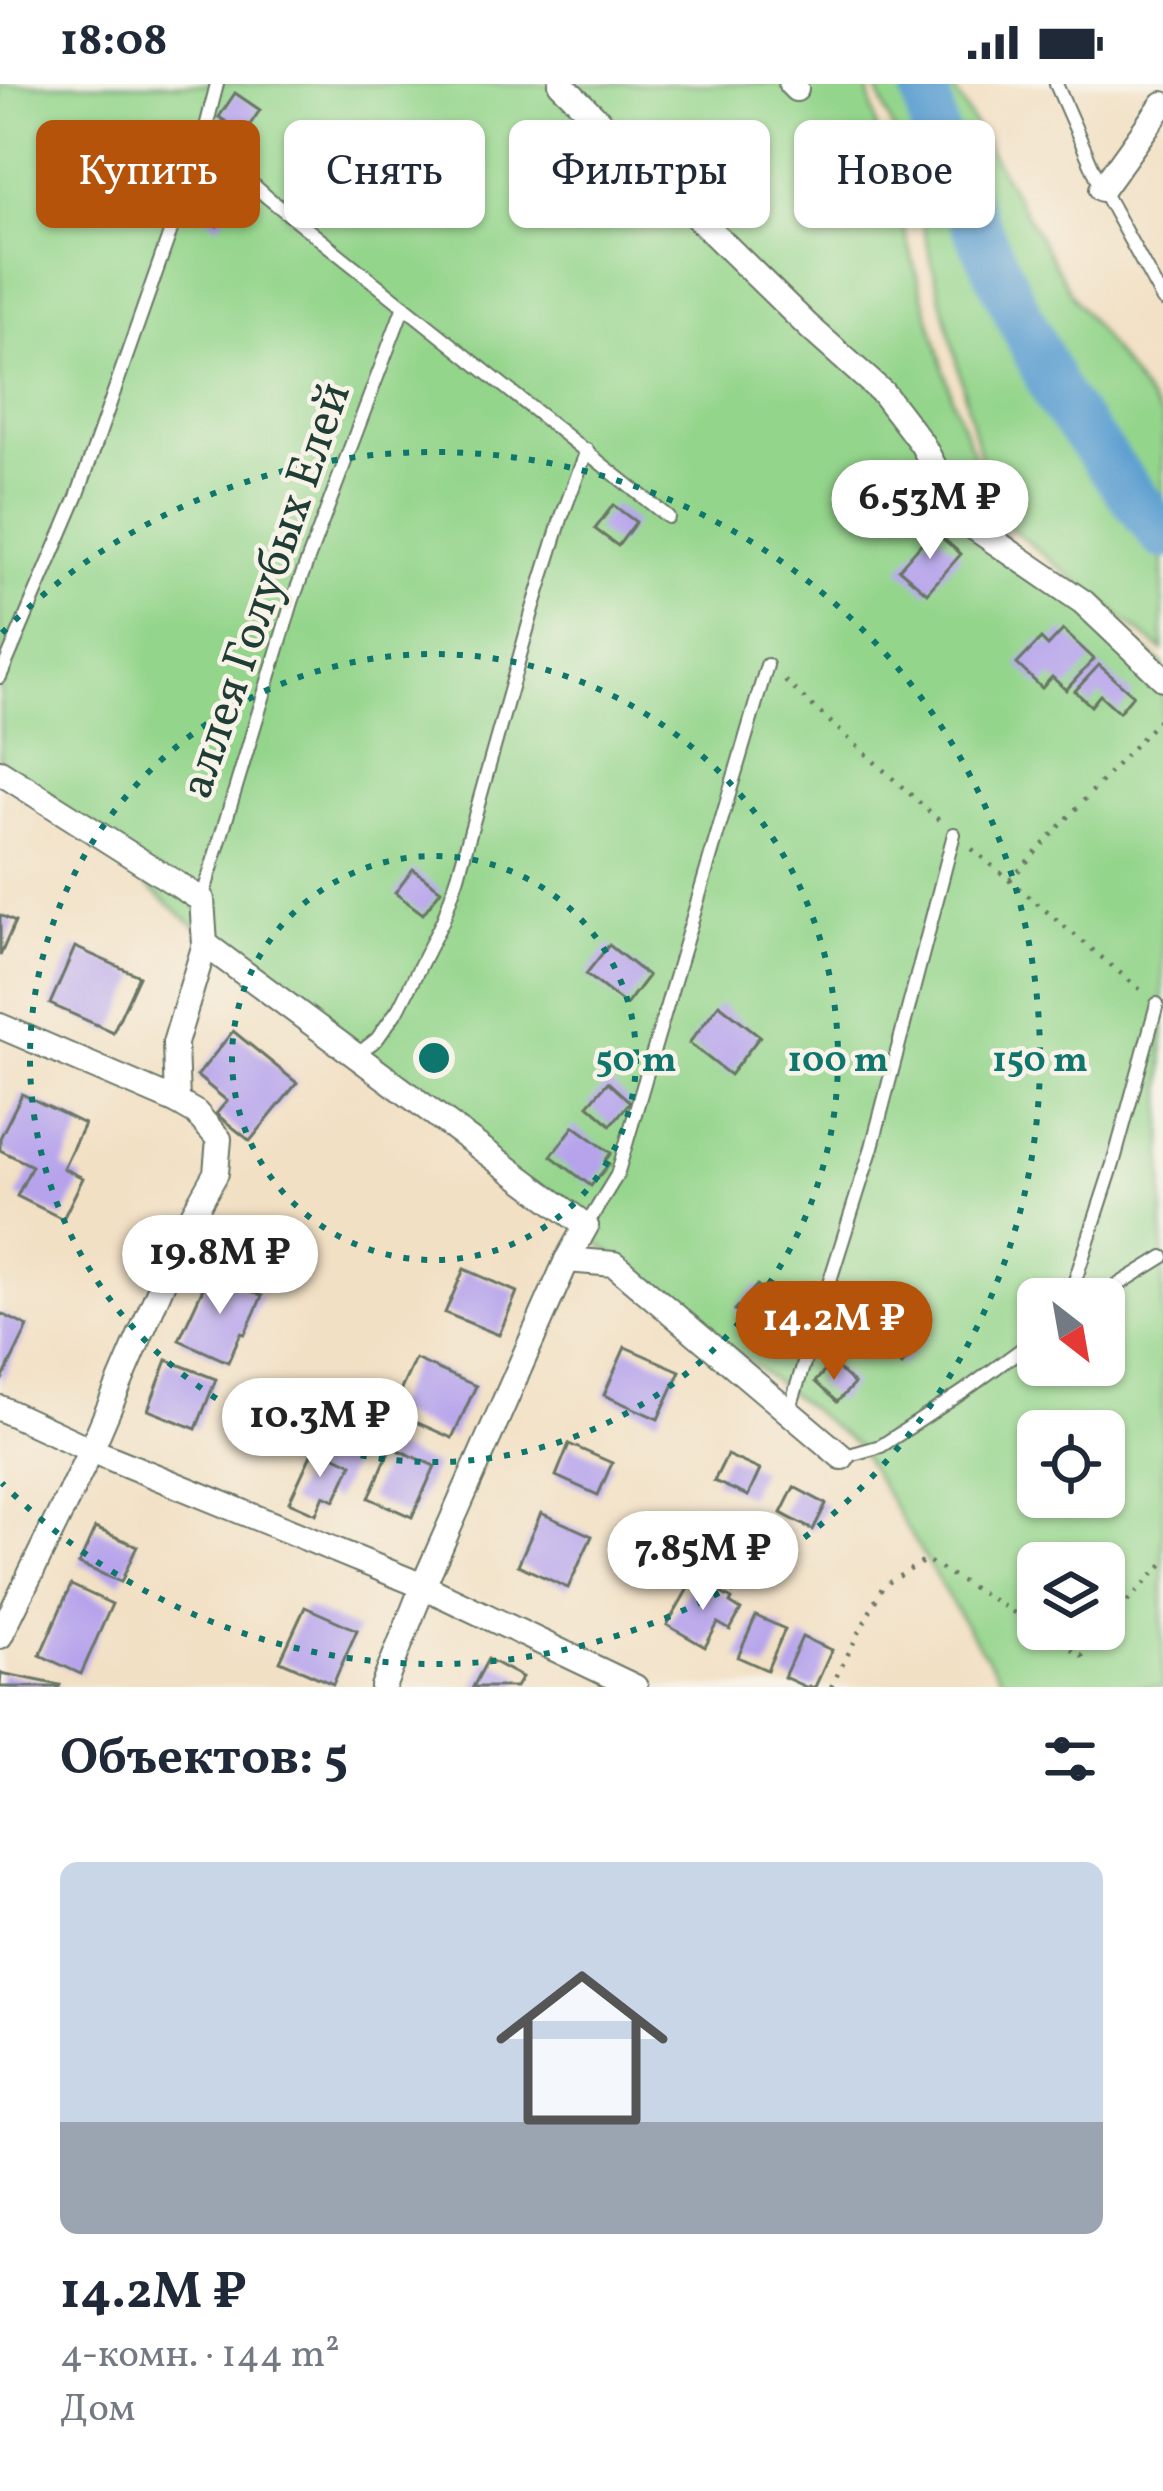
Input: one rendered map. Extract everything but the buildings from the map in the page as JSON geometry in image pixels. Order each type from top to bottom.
[{"type":"street","points":[[561,84],[883,393],[922,444],[963,520],[1083,602],[1163,678]]},
{"type":"street","points":[[1102,189],[1163,104]]},
{"type":"street","points":[[0,772],[202,900],[205,944],[175,1042],[177,1102]]},
{"type":"street","points":[[205,944],[586,1226],[423,1586],[383,1687]]},
{"type":"street","points":[[0,1026],[177,1102],[196,1113],[220,1139],[216,1173],[189,1221],[91,1450],[0,1636]]},
{"type":"street","points":[[567,1260],[614,1264],[842,1457]]},
{"type":"street","points":[[0,1408],[423,1586],[635,1687]]},
{"type":"lane","points":[[208,120],[217,84]]},
{"type":"lane","points":[[1057,84],[1102,189],[1163,300]]},
{"type":"lane","points":[[260,191],[668,517]]},
{"type":"lane","points":[[0,677],[77,497],[172,228]]},
{"type":"lane","name":"аллея Голубых Елей","points":[[202,900],[293,598],[404,305]]},
{"type":"lane","points":[[357,1054],[377,1040],[399,1008],[443,920],[533,609],[587,450]]},
{"type":"lane","points":[[586,1226],[617,1174],[767,665]]},
{"type":"lane","points":[[789,1412],[872,1147],[954,834]]},
{"type":"lane","points":[[1076,1278],[1157,1004]]},
{"type":"lane","points":[[1125,1280],[1163,1257]]},
{"type":"lane","points":[[842,1457],[881,1446],[1017,1353]]},
{"type":"path","points":[[1010,880],[1163,715]]},
{"type":"path","points":[[831,1687],[883,1586],[926,1560],[1017,1614]]},
{"type":"path","points":[[1125,1604],[1163,1564]]},
{"type":"green space","points":[[0,84],[867,84],[875,120],[794,120],[794,228],[904,228],[952,398],[991,500],[923,228],[995,228],[995,161],[1075,300],[1163,419],[1163,651],[997,517],[1007,544],[1163,664],[1163,1687],[1007,1687],[857,1446],[191,923],[0,762]]},
{"type":"green space","points":[[875,84],[951,84],[972,120],[889,120]]},
{"type":"waterway","points":[[924,84],[938,147],[1059,399],[1163,535]]}]
